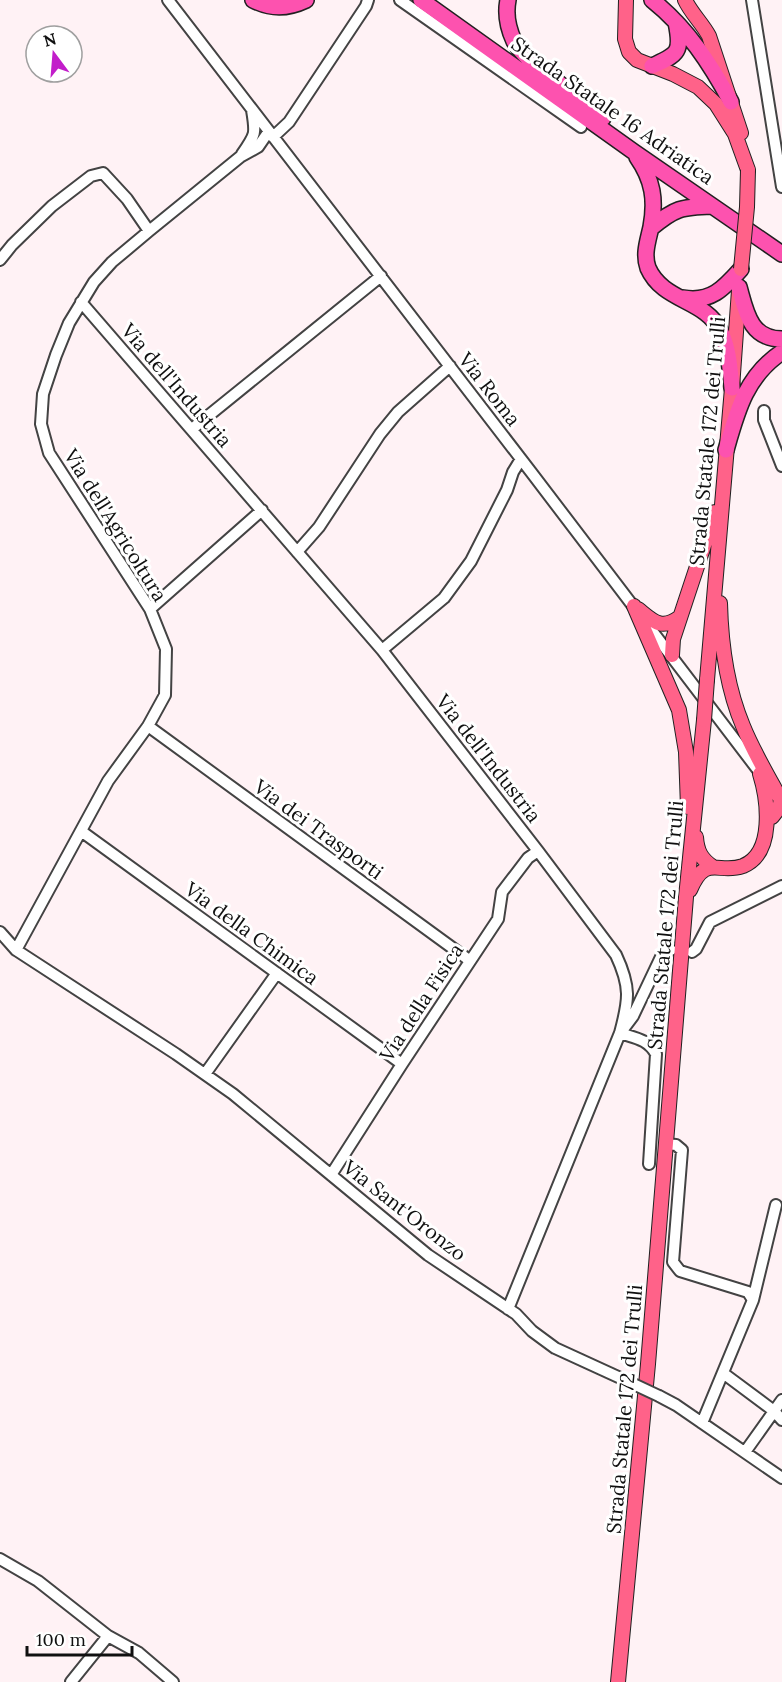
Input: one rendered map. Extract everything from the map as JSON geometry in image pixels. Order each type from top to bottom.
[{"type":"highway","points":[[253,0],[268,7],[288,7],[306,0]]},
{"type":"highway","name":"Strada Statale 16 Adriatica","points":[[421,0],[782,254]]},
{"type":"highway","name":"Strada Statale 16 Adriatica","points":[[434,0],[782,246]]},
{"type":"highway","points":[[508,0],[506,9],[508,25],[515,42],[522,51],[539,68],[653,157]]},
{"type":"highway","points":[[653,1],[694,42],[713,69],[731,102]]},
{"type":"highway","points":[[652,66],[678,51],[680,40],[676,22]]},
{"type":"highway","points":[[634,152],[650,180],[654,201],[646,251],[647,266],[666,291],[703,310],[719,328],[728,351],[732,388]]},
{"type":"highway","points":[[651,228],[668,213],[687,206],[712,206]]},
{"type":"highway","points":[[677,297],[694,300],[708,298],[724,287],[741,269]]},
{"type":"highway","points":[[739,287],[752,326],[764,336],[782,339]]},
{"type":"highway","points":[[726,450],[738,408],[749,386],[782,352]]},
{"type":"main road","points":[[626,0],[625,39],[629,52],[637,60],[698,87],[716,104],[735,134],[747,170]]},
{"type":"main road","points":[[685,0],[709,36],[745,149],[747,170]]},
{"type":"main road","name":"Strada Statale 172 dei Trulli","points":[[618,1682],[648,1364],[686,897],[704,720],[747,207],[747,170]]},
{"type":"main road","points":[[672,655],[673,639],[723,484]]},
{"type":"main road","points":[[686,897],[695,877],[704,870],[714,867],[742,866],[754,860],[765,842],[782,800],[742,726],[732,695],[720,609],[719,538]]},
{"type":"main road","points":[[634,606],[655,623],[664,625],[680,617]]},
{"type":"main road","points":[[634,606],[679,710],[686,752],[689,865]]},
{"type":"main road","points":[[760,772],[773,819]]},
{"type":"main road","points":[[693,820],[697,851],[714,867]]},
{"type":"street","name":"Via Roma","points":[[168,0],[782,800]]},
{"type":"street","points":[[274,138],[289,122],[368,0]]},
{"type":"street","points":[[400,0],[581,127]]},
{"type":"street","points":[[752,0],[782,187]]},
{"type":"street","points":[[252,110],[256,142]]},
{"type":"street","name":"Via dell'Agricoltura","points":[[256,142],[268,145],[274,138]]},
{"type":"street","name":"Via dell'Agricoltura","points":[[16,950],[108,782],[148,726],[165,695],[166,649],[150,609],[49,453],[41,424],[44,394],[56,355],[69,322],[81,302],[94,282],[112,262],[256,142],[274,138]]},
{"type":"street","points":[[0,260],[52,206],[91,176],[103,173],[127,199],[149,231]]},
{"type":"street","points":[[192,429],[381,276]]},
{"type":"street","name":"Via dell'Industria","points":[[81,302],[382,650],[616,955],[628,991],[627,1010],[620,1033],[508,1309]]},
{"type":"street","points":[[297,552],[319,527],[380,434],[398,412],[450,366]]},
{"type":"street","points":[[764,411],[764,420],[782,466]]},
{"type":"street","points":[[382,650],[444,597],[471,561],[521,459]]},
{"type":"street","points":[[507,490],[519,478],[531,472]]},
{"type":"street","points":[[150,609],[262,510]]},
{"type":"street","name":"Via dei Trasporti","points":[[148,726],[469,960]]},
{"type":"street","name":"Via della Chimica","points":[[81,831],[402,1064]]},
{"type":"street","name":"Via della Fisica","points":[[331,1175],[469,960],[498,919],[502,892],[528,858],[538,851]]},
{"type":"street","points":[[692,951],[696,950],[710,922],[782,886]]},
{"type":"street","name":"Via Sant'Oronzo","points":[[0,932],[16,950],[233,1094],[428,1255],[516,1314],[532,1331],[555,1348],[675,1405],[782,1478]]},
{"type":"street","points":[[649,1164],[656,1054],[646,1041],[620,1033],[633,1016],[661,957],[671,950]]},
{"type":"street","points":[[205,1074],[277,973]]},
{"type":"street","points":[[628,991],[642,996]]},
{"type":"street","points":[[666,1144],[676,1145],[682,1150],[673,1262],[680,1271],[748,1292],[753,1300]]},
{"type":"street","points":[[702,1423],[753,1300],[776,1205]]},
{"type":"street","points":[[723,1373],[778,1415]]},
{"type":"street","points":[[745,1452],[778,1415],[782,1400]]},
{"type":"street","points":[[0,1559],[38,1581],[108,1636],[139,1653],[172,1682]]},
{"type":"street","points":[[71,1682],[108,1636]]}]
